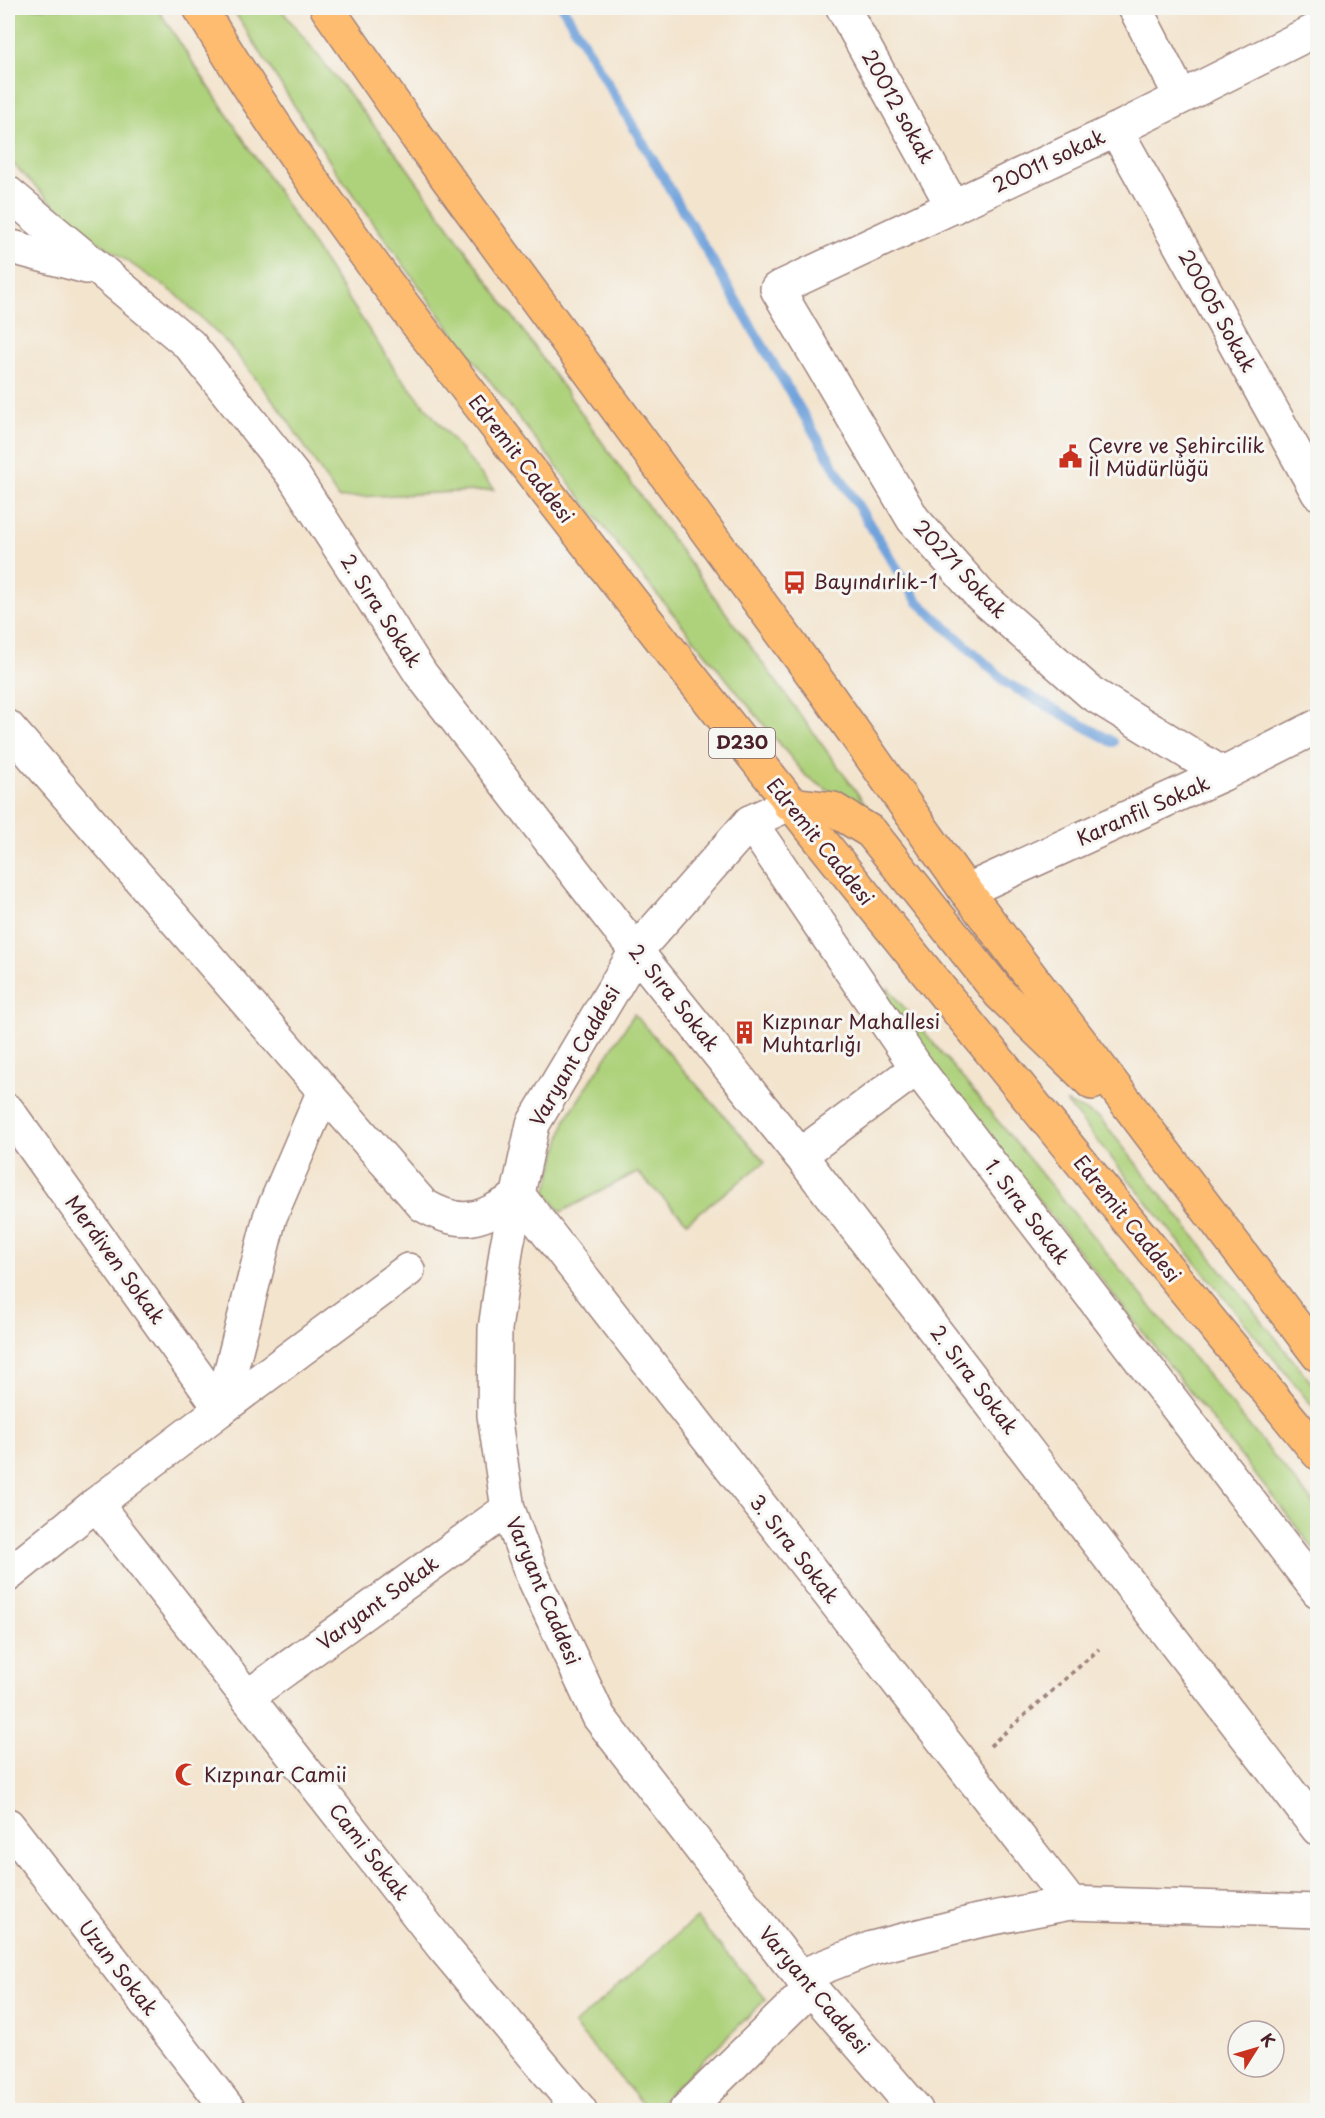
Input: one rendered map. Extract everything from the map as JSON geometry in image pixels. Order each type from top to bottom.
[{"type":"highway","name":"Edremit Caddesi","points":[[200,8],[248,87],[411,316],[789,804],[1317,1454]]},
{"type":"highway","points":[[327,8],[417,137],[800,657],[966,891],[1317,1355]]},
{"type":"highway","points":[[789,804],[833,809],[871,832],[1000,994],[1168,1158]]},
{"type":"street","name":"20012 sokak","points":[[843,8],[953,207]]},
{"type":"street","points":[[1135,8],[1180,97]]},
{"type":"street","name":"20011 sokak","points":[[777,289],[1116,130],[1317,29]]},
{"type":"street","name":"20005 Sokak","points":[[1116,130],[1317,493]]},
{"type":"street","name":"2. Sıra Sokak","points":[[8,193],[190,345],[293,475],[422,674],[636,951],[801,1155],[1317,1829]]},
{"type":"street","points":[[8,246],[100,271]]},
{"type":"street","name":"20271 Sokak","points":[[777,289],[913,519],[980,596],[1090,693],[1223,774]]},
{"type":"street","name":"Karanfil Sokak","points":[[966,891],[1223,774],[1317,726]]},
{"type":"street","points":[[8,727],[323,1093],[423,1205],[443,1217],[464,1220],[485,1217],[519,1196]]},
{"type":"street","name":"Varyant Caddesi","points":[[789,804],[750,822],[636,951],[533,1124],[507,1245],[495,1329],[494,1414],[508,1509],[531,1572],[599,1718],[805,1982],[916,2110]]},
{"type":"street","name":"1. Sıra Sokak","points":[[750,822],[916,1068],[1317,1591]]},
{"type":"street","points":[[801,1155],[916,1068]]},
{"type":"street","points":[[221,1409],[270,1217],[323,1093]]},
{"type":"street","name":"Merdiven Sokak","points":[[8,1111],[221,1409]]},
{"type":"street","name":"3. Sıra Sokak","points":[[519,1196],[1070,1903]]},
{"type":"street","points":[[8,1575],[96,1504],[408,1270]]},
{"type":"street","name":"Cami Sokak","points":[[96,1504],[443,1947],[580,2110]]},
{"type":"street","name":"Varyant Sokak","points":[[247,1697],[508,1509]]},
{"type":"street","name":"Uzun Sokak","points":[[8,1825],[229,2110]]},
{"type":"street","points":[[686,2110],[805,1982],[873,1948],[978,1922],[1070,1903],[1317,1911]]},
{"type":"path","points":[[965,1769],[1099,1649]]},
{"type":"green space","points":[[8,8],[157,8],[396,371],[494,490],[338,498],[283,413],[229,345],[176,294],[75,226],[8,159]]},
{"type":"green space","points":[[232,8],[280,8],[403,162],[626,476],[880,824],[806,776],[638,571],[458,340],[334,168]]},
{"type":"green space","points":[[888,988],[1317,1508],[1317,1553],[884,1004]]},
{"type":"green space","points":[[634,1014],[765,1162],[687,1222],[637,1172],[561,1212],[546,1193],[566,1119]]},
{"type":"green space","points":[[1066,1102],[1100,1118],[1317,1390],[1317,1412]]},
{"type":"green space","points":[[696,1918],[766,1999],[652,2110],[648,2110],[574,2025]]},
{"type":"waterway","points":[[563,8],[845,485],[918,602],[1008,684],[1113,742]]},
{"type":"place","name":"Çevre ve Şehircilik İl Müdürlüğü","points":[[1070,457]]},
{"type":"place","name":"Bayındırlık-1","points":[[795,582]]},
{"type":"place","name":"Kızpınar Mahallesi Muhtarlığı","points":[[744,1033]]},
{"type":"place","name":"Kızpınar Camii","points":[[186,1775]]}]
